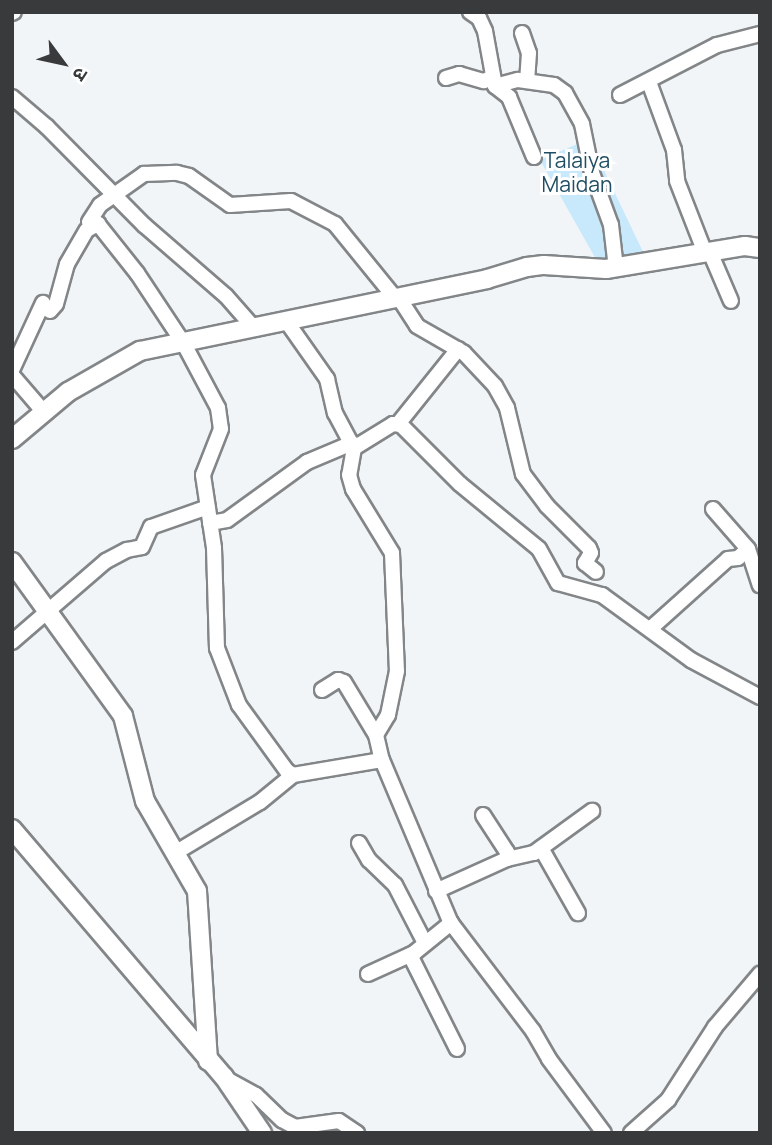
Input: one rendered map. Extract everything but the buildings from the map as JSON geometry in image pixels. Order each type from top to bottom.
[{"type":"street","points":[[470,12],[478,18],[485,31],[494,81],[509,97],[534,157]]},
{"type":"street","points":[[522,33],[529,53],[527,81]]},
{"type":"street","points":[[620,95],[717,45],[760,34]]},
{"type":"street","points":[[446,78],[459,74],[484,81],[517,79],[560,88],[582,124],[592,173],[611,225],[617,268]]},
{"type":"street","points":[[649,82],[674,150],[677,181],[731,301]]},
{"type":"street","points":[[12,97],[144,225],[226,296],[255,329]]},
{"type":"street","points":[[89,222],[100,205],[144,173],[177,173],[189,176],[230,205],[291,201],[335,224],[417,326],[470,357],[500,394],[507,408],[523,474],[547,506],[589,548],[591,553],[585,563],[596,572]]},
{"type":"street","points":[[12,370],[47,307],[56,303],[67,264],[87,230],[98,224],[137,274],[184,344],[214,397],[220,417],[219,437],[202,475],[210,523],[219,656],[239,705],[287,771],[293,775]]},
{"type":"street","points":[[12,439],[43,411],[129,355],[287,323],[535,266],[617,268],[755,244]]},
{"type":"street","points":[[287,323],[327,379],[335,413],[353,446],[349,475],[353,489],[389,547],[393,559],[396,678],[388,715],[376,735]]},
{"type":"street","points":[[210,523],[227,520],[307,462],[353,446],[398,424],[458,349]]},
{"type":"street","points":[[12,375],[43,411]]},
{"type":"street","points":[[398,424],[449,470],[460,484],[538,549],[558,583],[602,595],[691,660],[760,696]]},
{"type":"street","points":[[12,642],[106,561],[127,550],[142,547],[151,527],[208,507]]},
{"type":"street","points":[[713,509],[748,550],[760,585]]},
{"type":"street","points":[[650,629],[728,559],[738,558],[748,550]]},
{"type":"street","points":[[12,562],[123,716],[145,801],[197,891],[208,1061]]},
{"type":"street","points":[[322,690],[338,680],[344,682],[376,735],[382,760],[451,923],[533,1031],[549,1059],[604,1133]]},
{"type":"street","points":[[175,853],[260,802],[293,775],[382,760]]},
{"type":"street","points":[[436,891],[507,859],[525,856],[541,848],[592,811]]},
{"type":"street","points":[[484,815],[507,852],[507,859]]},
{"type":"street","points":[[12,829],[228,1082],[262,1133]]},
{"type":"street","points":[[359,844],[367,858],[394,885],[425,943]]},
{"type":"street","points":[[541,848],[578,913]]},
{"type":"street","points":[[369,974],[410,955],[451,923]]},
{"type":"street","points":[[410,955],[457,1049]]},
{"type":"street","points":[[631,1133],[668,1100],[715,1027],[760,974]]},
{"type":"street","points":[[228,1082],[256,1095],[282,1120],[295,1127],[339,1121],[357,1133]]},
{"type":"green space","name":"Talaiya Maidan","points":[[589,139],[646,258],[597,261],[540,160]]}]
